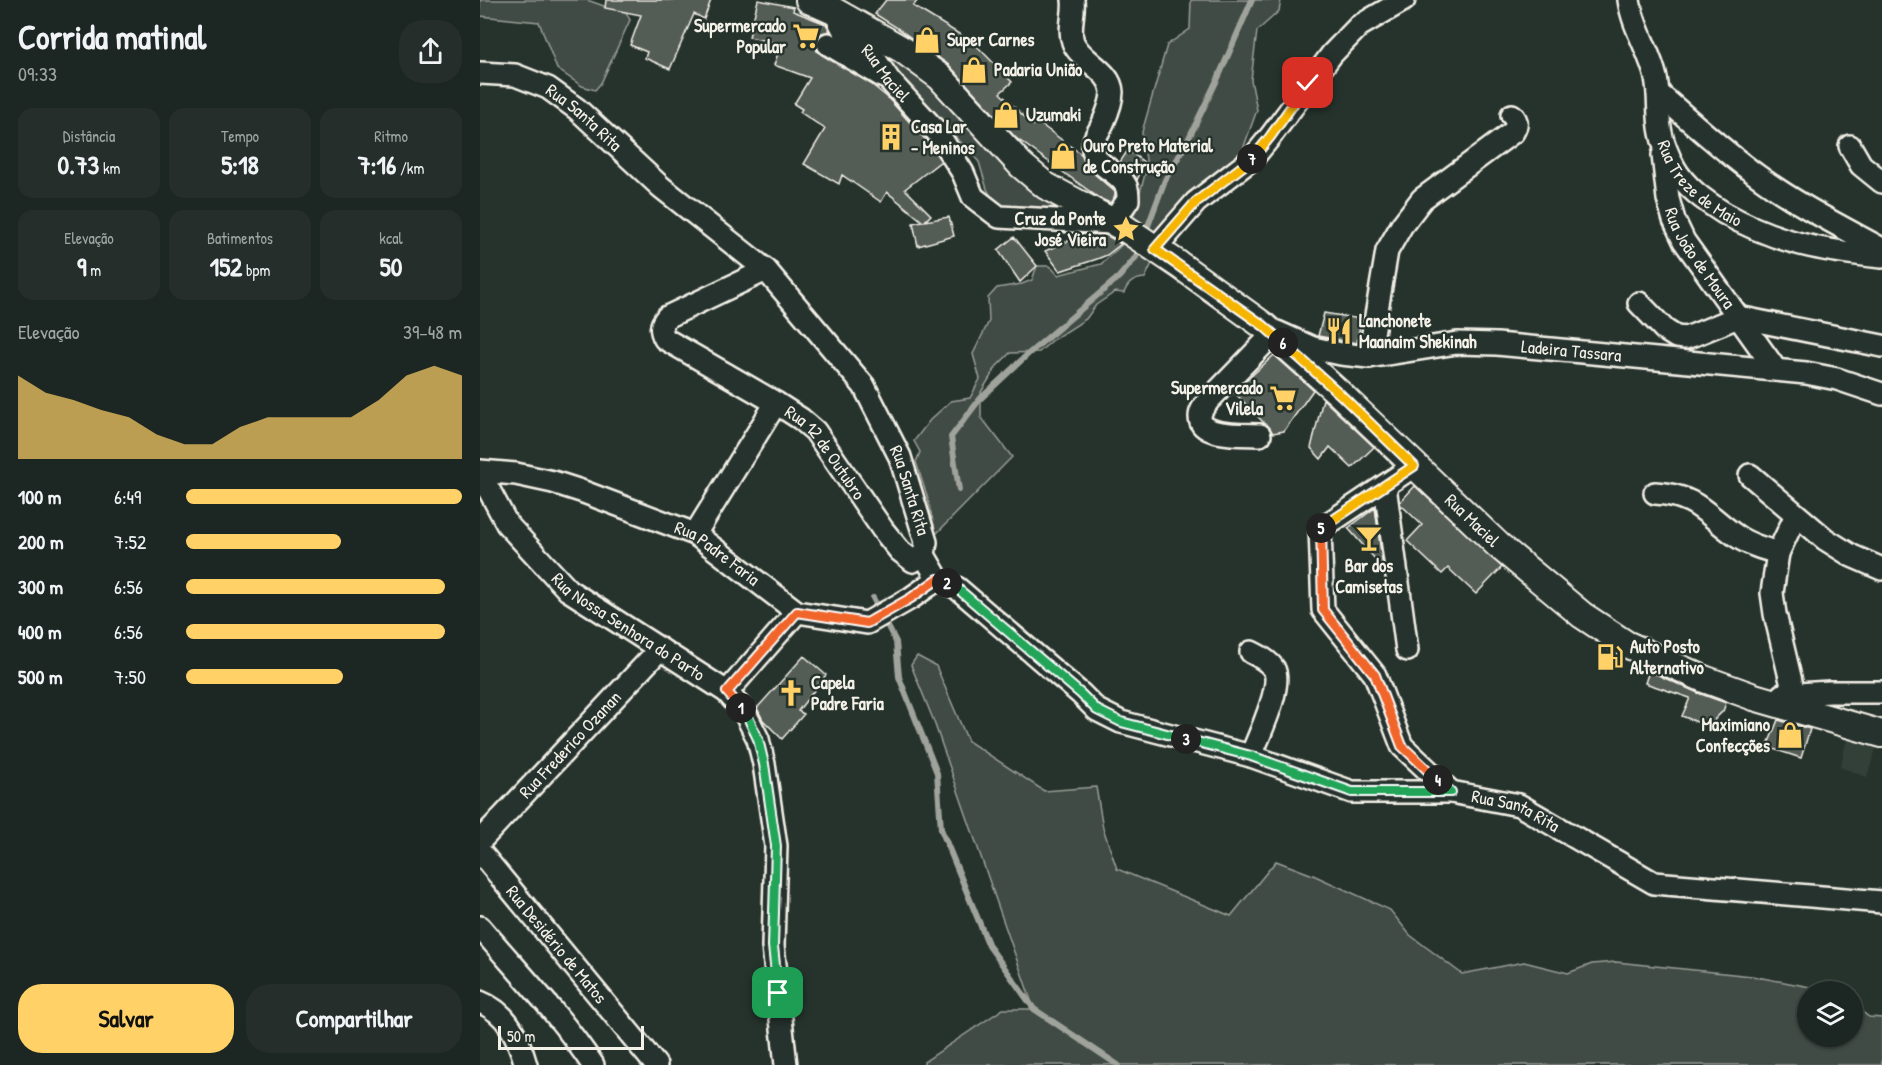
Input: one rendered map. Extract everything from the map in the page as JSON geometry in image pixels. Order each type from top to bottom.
[{"type":"main road","name":"Rua Maciel","points":[[818,3],[903,50],[940,77],[1021,165],[1046,186],[1135,235],[1269,330],[1340,394],[1498,545],[1582,615],[1626,644],[1665,663],[1754,697],[1882,734]]},
{"type":"street","points":[[1073,0],[1071,34],[1073,43],[1080,54],[1110,82],[1112,93],[1092,148],[1095,158],[1120,178],[1127,187],[1135,235],[1196,202],[1252,159],[1332,54],[1352,33],[1359,26],[1404,0]]},
{"type":"street","name":"Rua Treze de Maio","points":[[1629,0],[1632,15],[1654,71],[1661,132],[1681,179],[1711,205],[1735,219],[1786,241],[1826,250],[1882,257]]},
{"type":"street","name":"Rua Maciel","points":[[818,3],[843,31],[870,52],[889,80],[937,132],[963,173],[973,197],[999,217],[1135,235]]},
{"type":"street","points":[[828,44],[889,80]]},
{"type":"street","name":"Rua Santa Rita","points":[[480,73],[514,75],[548,88],[577,109],[661,187],[766,270],[864,386],[900,457],[926,542],[924,555],[938,579],[957,588],[1097,710],[1121,722],[1251,756],[1352,792],[1451,792],[1519,805],[1654,883],[1882,902]]},
{"type":"street","points":[[1658,93],[1722,149],[1760,178],[1882,249]]},
{"type":"street","points":[[1369,357],[1387,251],[1402,225],[1422,199],[1513,132],[1517,126],[1516,119],[1512,115]]},
{"type":"street","name":"Rua João de Moura","points":[[1661,132],[1668,199],[1674,220],[1698,261],[1776,370]]},
{"type":"street","points":[[1850,146],[1861,165],[1882,182]]},
{"type":"street","points":[[766,270],[667,317],[662,324],[661,331],[665,339],[776,403]]},
{"type":"street","points":[[1639,303],[1665,330],[1676,337],[1685,338],[1738,317],[1882,346]]},
{"type":"street","points":[[1260,435],[1224,434],[1206,427],[1200,416],[1209,400],[1269,330]]},
{"type":"street","name":"Ladeira Tassara","points":[[1269,330],[1313,348],[1369,357],[1457,343],[1497,344],[1806,373],[1882,394]]},
{"type":"street","name":"Rua 12 de Outubro","points":[[695,534],[776,403],[815,431],[863,503],[900,551],[912,561],[924,555]]},
{"type":"street","points":[[1414,466],[1320,529],[1323,610],[1375,675],[1402,746],[1451,792]]},
{"type":"street","name":"Rua Padre Faria","points":[[480,472],[516,474],[572,488],[695,534],[797,612],[867,623],[911,598],[938,579]]},
{"type":"street","name":"Rua Nossa Senhora do Parto","points":[[480,472],[507,524],[568,590],[727,692],[746,713],[758,739],[764,764],[776,846],[773,946],[786,1065]]},
{"type":"street","points":[[1750,475],[1834,545],[1882,569]]},
{"type":"street","points":[[1385,486],[1407,650]]},
{"type":"street","points":[[1655,493],[1671,494],[1688,500],[1707,511],[1739,538],[1778,553]]},
{"type":"street","points":[[1794,694],[1774,614],[1772,593],[1778,553],[1796,515]]},
{"type":"street","points":[[727,692],[797,612]]},
{"type":"street","name":"Rua Frederico Ozanan","points":[[480,842],[660,649]]},
{"type":"street","points":[[1251,651],[1265,660],[1273,669],[1275,677],[1272,697],[1251,756]]},
{"type":"street","points":[[1754,697],[1882,692]]},
{"type":"street","name":"Rua Desidério de Matos","points":[[480,852],[656,1065]]},
{"type":"street","points":[[480,927],[550,1006],[593,1065]]},
{"type":"street","points":[[480,1002],[491,1006],[505,1018],[516,1034],[526,1065]]},
{"type":"shaded area","points":[[480,0],[587,0],[626,12],[630,20],[601,83],[595,90],[582,86],[557,69],[539,22],[480,16]]},
{"type":"shaded area","points":[[1191,0],[1281,0],[1279,11],[1257,31],[1251,80],[1257,110],[1238,163],[1155,235],[1133,218],[1147,167],[1142,132],[1167,45],[1190,29]]},
{"type":"shaded area","points":[[872,45],[916,72],[1100,222],[1022,218],[996,205],[987,189],[979,162]]},
{"type":"shaded area","points":[[1127,240],[1154,259],[1145,278],[1137,279],[1129,284],[1124,293],[1115,292],[1096,305],[1086,319],[1039,352],[1010,353],[997,366],[981,392],[981,417],[1012,457],[936,534],[916,462],[920,452],[914,441],[930,420],[951,401],[970,398],[980,379],[973,354],[989,321],[988,298],[997,288],[1032,280],[1037,266],[1050,266],[1058,275],[1101,264]]},
{"type":"shaded area","points":[[917,656],[936,666],[968,741],[1044,791],[1096,787],[1103,828],[1117,869],[1231,916],[1276,861],[1390,910],[1410,935],[1462,974],[1524,962],[1568,973],[1592,964],[1616,962],[1752,976],[1797,985],[1797,1047],[1863,1047],[1863,1012],[1869,1017],[1882,1018],[1882,1065],[924,1065],[924,1062],[1003,1009],[1034,1009],[933,719],[911,665]]},
{"type":"shaded area","points":[[1849,731],[1879,740],[1867,777],[1840,767]]},
{"type":"building","points":[[606,0],[711,0],[704,19],[694,14],[670,69],[645,58],[647,52],[630,45],[641,15],[605,8]]},
{"type":"building","points":[[758,0],[794,7],[793,11],[826,24],[830,31],[817,37],[815,44],[817,51],[871,84],[887,97],[931,146],[941,161],[905,189],[931,215],[925,221],[949,217],[954,236],[918,246],[913,223],[922,221],[887,192],[881,202],[842,175],[839,184],[804,164],[825,129],[800,112],[802,109],[794,104],[810,78],[774,65],[781,44],[749,37]]},
{"type":"building","points":[[886,0],[918,0],[913,6],[974,43],[1012,82],[1000,93],[1033,125],[1036,121],[1081,154],[1089,169],[1115,192],[1110,203],[1099,198],[1016,138],[949,65],[875,14]]},
{"type":"building","points":[[1128,150],[1145,163],[1137,180],[1132,172],[1120,162]]},
{"type":"building","points":[[1084,234],[1106,235],[1121,244],[1107,255],[1060,271],[1045,251]]},
{"type":"building","points":[[1014,237],[1037,266],[1020,282],[998,250]]},
{"type":"building","name":"Lanchonete Maanaim Shekinah","points":[[1324,313],[1361,319],[1357,343],[1318,336]]},
{"type":"building","name":"Supermercado Vilela","points":[[1274,355],[1313,390],[1284,431],[1273,433],[1234,392]]},
{"type":"building","points":[[1323,399],[1374,447],[1352,468],[1330,447],[1321,459],[1311,448]]},
{"type":"building","points":[[1415,486],[1502,567],[1476,594],[1448,568],[1442,574],[1407,541],[1422,525],[1400,502]]},
{"type":"building","name":"Bar dos Camisetas","points":[[1375,508],[1383,568],[1348,528]]},
{"type":"building","name":"Capela Padre Faria","points":[[804,656],[826,675],[798,711],[804,714],[782,739],[763,720],[757,708]]},
{"type":"building","points":[[1649,671],[1726,703],[1712,728],[1682,716],[1690,698],[1645,683]]},
{"type":"building","name":"Maximiano Confecções","points":[[1778,720],[1810,729],[1801,758],[1767,747]]},
{"type":"waterway","points":[[1145,234],[1165,180],[1185,146],[1219,76],[1252,0]]},
{"type":"waterway","points":[[959,490],[951,437],[980,399],[1027,355],[1119,277],[1136,257],[1140,246]]},
{"type":"waterway","points":[[873,598],[896,642],[899,677],[937,773],[941,829],[989,946],[1034,1009],[1118,1065]]},
{"type":"place","name":"Supermercado Popular","points":[[806,36]]},
{"type":"place","name":"Super Carnes","points":[[927,40]]},
{"type":"place","name":"Padaria União","points":[[974,70]]},
{"type":"place","name":"Uzumaki","points":[[1006,115]]},
{"type":"place","name":"Casa Lar - Meninos","points":[[891,137]]},
{"type":"place","name":"Ouro Preto Material de Construção","points":[[1063,156]]},
{"type":"place","name":"Cruz da Ponte José Vieira","points":[[1126,229]]},
{"type":"place","name":"Lanchonete Maanaim Shekinah","points":[[1339,331]]},
{"type":"place","name":"Supermercado Vilela","points":[[1283,398]]},
{"type":"place","name":"Bar dos Camisetas","points":[[1369,538]]},
{"type":"place","name":"Auto Posto Alternativo","points":[[1610,657]]},
{"type":"place","name":"Capela Padre Faria","points":[[791,693]]},
{"type":"place","name":"Maximiano Confecções","points":[[1790,735]]},
{"type":"route","points":[[778,993],[773,946],[776,846],[764,764],[758,739],[746,713],[727,692],[797,612],[867,623],[911,598],[938,579],[957,588],[1097,710],[1121,722],[1251,756],[1352,792],[1451,792],[1402,746],[1375,675],[1323,610],[1320,529],[1414,466],[1340,394],[1264,326],[1155,249],[1196,202],[1252,159],[1308,83]]}]
